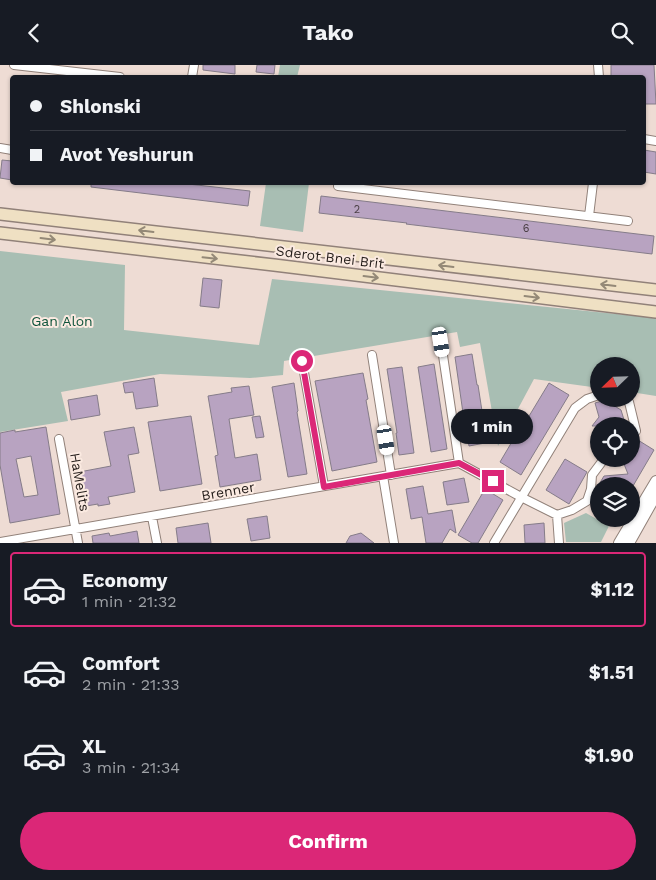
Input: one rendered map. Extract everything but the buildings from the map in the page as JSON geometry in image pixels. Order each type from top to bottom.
[{"type":"main road","name":"Sderot Bnei Brit","points":[[0,214],[656,291]]},
{"type":"main road","name":"Sderot Bnei Brit","points":[[0,233],[656,312]]},
{"type":"street","points":[[14,65],[102,75]]},
{"type":"street","points":[[391,192],[392,185]]},
{"type":"street","points":[[588,216],[592,185]]},
{"type":"street","points":[[338,186],[628,221]]},
{"type":"street","points":[[441,342],[459,463],[557,515],[572,510],[587,501],[591,489],[592,475],[598,467]]},
{"type":"street","points":[[372,355],[391,475]]},
{"type":"street","points":[[302,361],[324,487]]},
{"type":"street","points":[[494,543],[575,408],[590,398]]},
{"type":"street","name":"HaMelits","points":[[59,439],[78,543]]},
{"type":"street","name":"Brenner","points":[[0,542],[459,463]]},
{"type":"street","points":[[383,476],[394,543]]},
{"type":"street","points":[[619,543],[656,481]]},
{"type":"street","points":[[629,543],[656,495]]},
{"type":"street","points":[[557,515],[559,543]]},
{"type":"street","points":[[152,517],[156,543]]},
{"type":"green space","points":[[280,65],[300,65],[298,75],[278,75]]},
{"type":"green space","points":[[266,185],[309,185],[303,232],[260,226]]},
{"type":"green space","name":"Gan Alon","points":[[0,251],[125,265],[124,330],[259,345],[272,279],[656,318],[656,396],[640,393],[640,357],[590,357],[590,387],[534,379],[498,446],[480,343],[460,347],[457,332],[284,361],[283,375],[250,378],[160,374],[61,392],[68,421],[0,432]]},
{"type":"green space","points":[[586,513],[590,515],[590,527],[608,527],[601,542],[566,542],[564,523]]},
{"type":"route","points":[[302,361],[324,487],[459,463],[493,481]]}]
